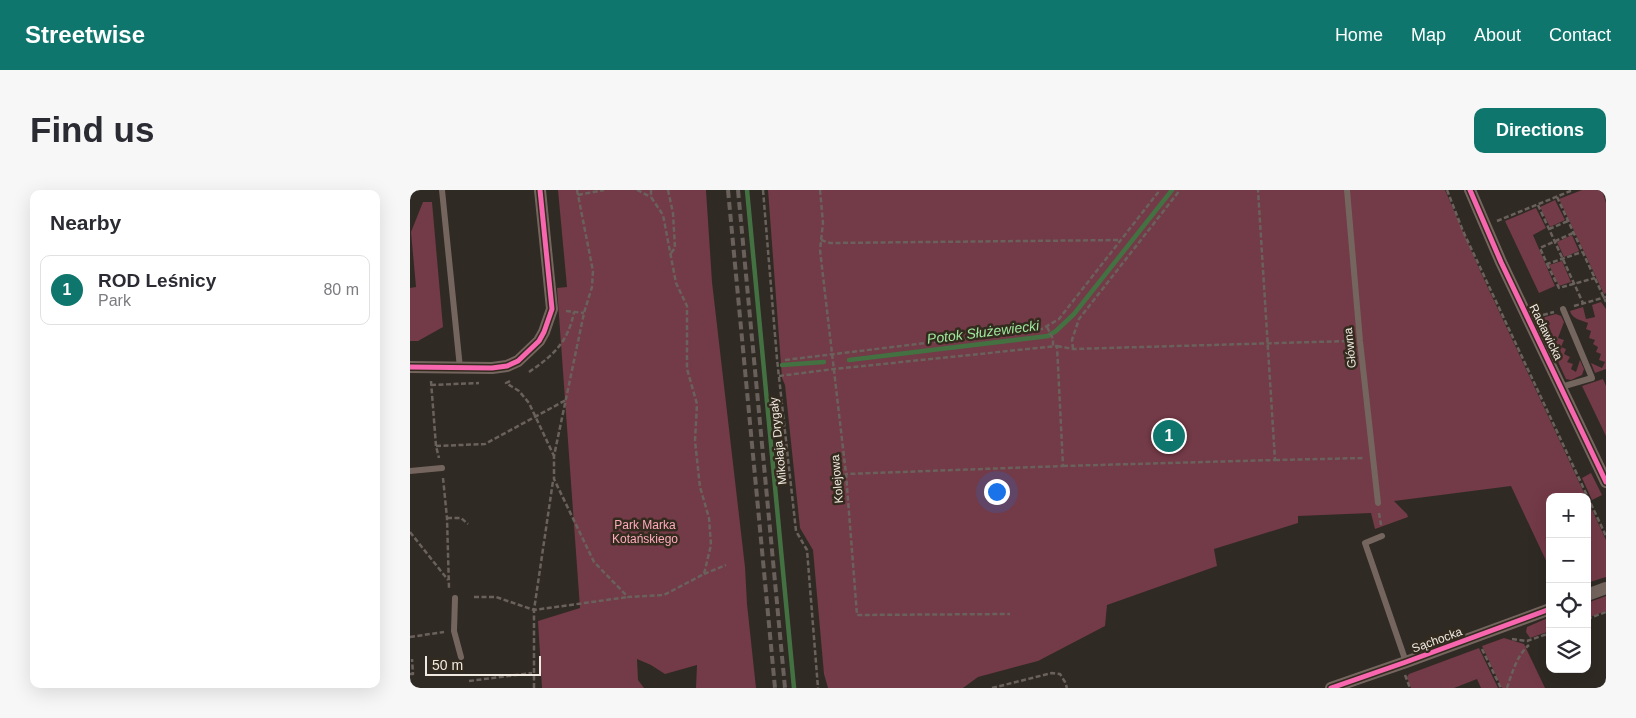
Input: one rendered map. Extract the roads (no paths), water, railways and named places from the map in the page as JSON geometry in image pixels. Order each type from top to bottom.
[{"type":"street","points":[[410,367],[492,368],[506,366],[518,361],[540,341],[552,309],[540,190]]},
{"type":"street","name":"Racławicka","points":[[1470,190],[1501,262],[1606,482]]},
{"type":"street","points":[[1591,594],[1606,588]]},
{"type":"street","name":"Sąchocka","points":[[1331,688],[1546,610]]},
{"type":"lane","points":[[442,190],[460,368]]},
{"type":"lane","name":"Główna","points":[[1347,190],[1360,341],[1378,503]]},
{"type":"lane","points":[[1561,387],[1592,378],[1563,309]]},
{"type":"lane","points":[[410,471],[442,468]]},
{"type":"lane","points":[[1382,536],[1365,544],[1406,662]]},
{"type":"lane","points":[[454,598],[454,631],[460,657]]},
{"type":"waterway","points":[[747,190],[794,688]]},
{"type":"waterway","name":"Potok Służewiecki","points":[[849,360],[1048,336],[1074,314],[1172,190]]},
{"type":"waterway","name":"Potok Służewiecki","points":[[782,365],[824,362]]},
{"type":"railway","points":[[728,190],[775,688]]},
{"type":"railway","points":[[738,190],[785,688]]},
{"type":"place","name":"ROD Leśnicy","points":[[1169,436]]},
{"type":"park label","name":"Park Marka Kotańskiego","points":[[645,532]]}]
